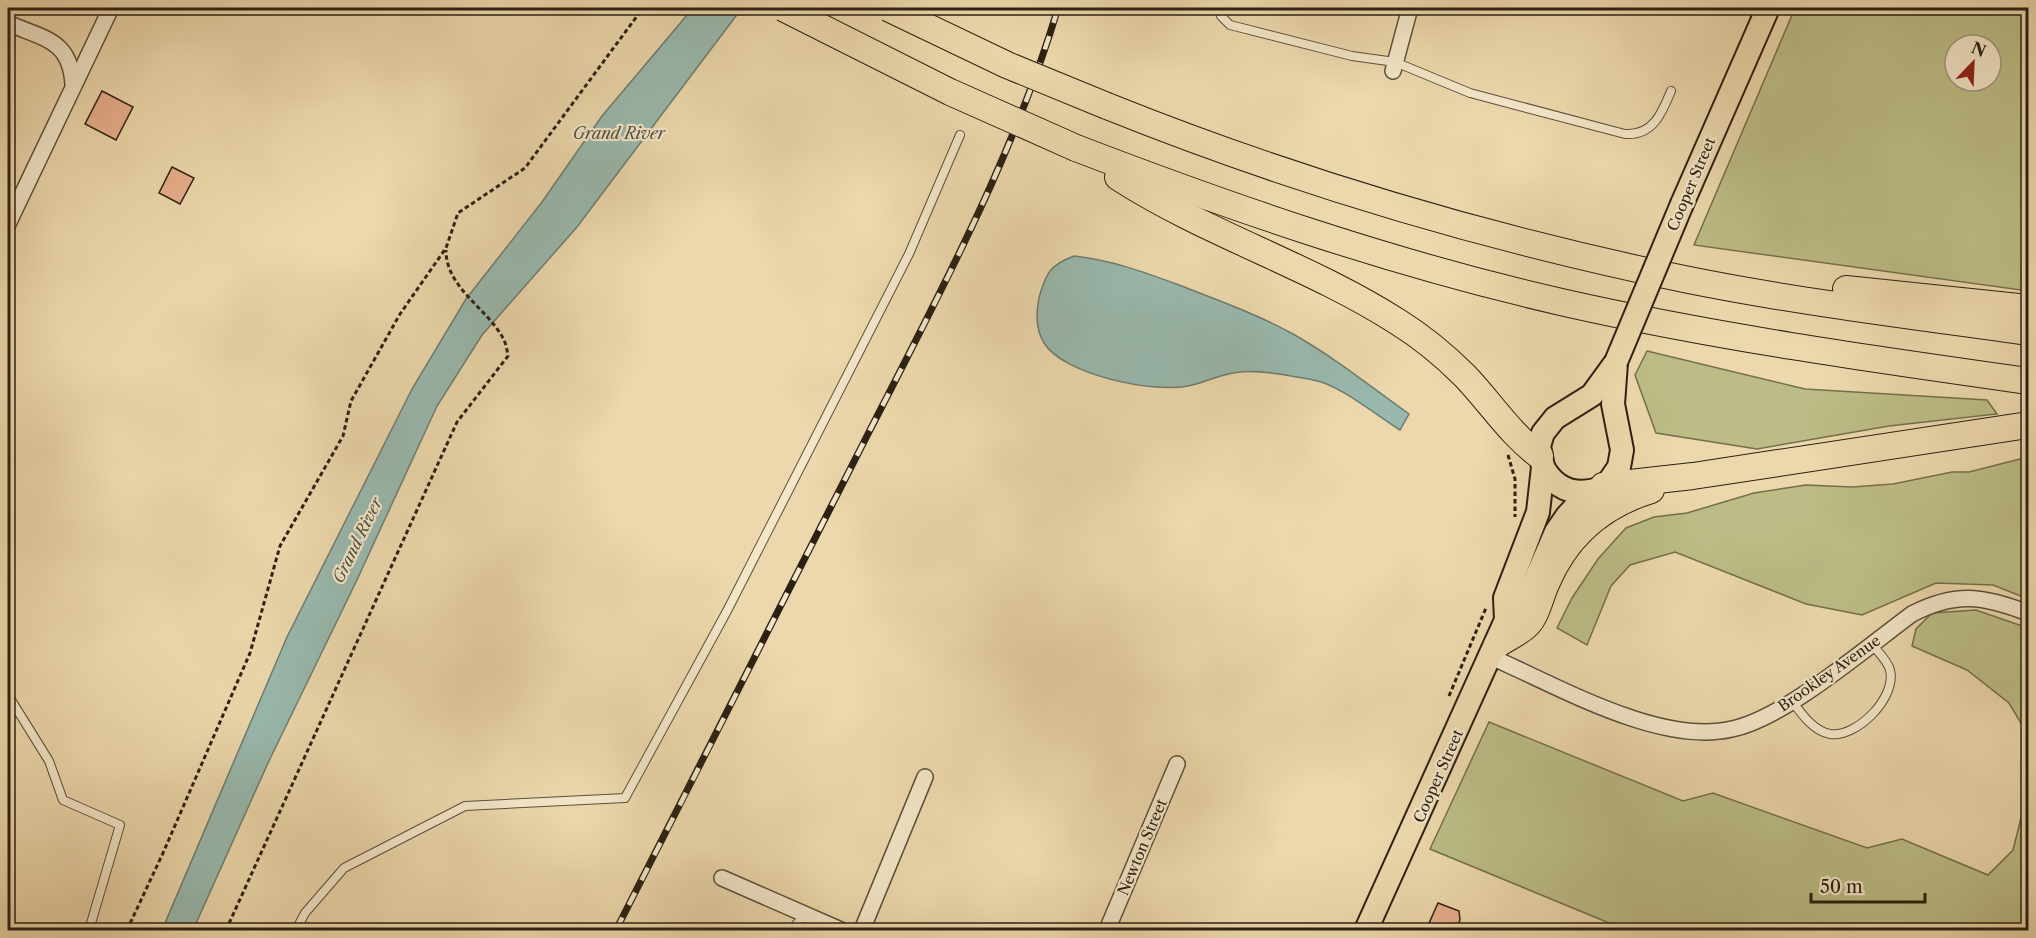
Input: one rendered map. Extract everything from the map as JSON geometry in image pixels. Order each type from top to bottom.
[{"type":"highway","points":[[783,8],[929,82],[1076,148],[1314,234],[1405,262],[1548,299],[1703,332],[2028,381]]},
{"type":"highway","points":[[888,8],[1007,65],[1107,106],[1309,181],[1428,218],[1628,266],[1750,291],[2028,332]]},
{"type":"highway","points":[[1076,148],[1153,198],[1335,288],[1398,322],[1440,353],[1466,377],[1541,462]]},
{"type":"highway","points":[[1628,266],[2028,308]]},
{"type":"highway","points":[[1599,488],[2028,425]]},
{"type":"highway","points":[[1494,651],[1528,624],[1567,544],[1582,528],[1622,501],[1637,494],[1678,484],[1693,476]]},
{"type":"main road","name":"Cooper Street","points":[[1366,930],[1494,651],[1506,620],[1505,598],[1535,521],[1541,462],[1540,440],[1546,428],[1555,418],[1592,395],[1616,362],[1768,8]]},
{"type":"main road","name":"Cooper Street","points":[[1506,620],[1523,608],[1561,525],[1573,508],[1613,477],[1621,462],[1622,445],[1613,404],[1616,362]]},
{"type":"main road","points":[[1571,410],[1585,409],[1597,412],[1608,419],[1618,431]]},
{"type":"main road","points":[[1541,462],[1552,481],[1563,488],[1575,492],[1599,488]]},
{"type":"street","points":[[8,224],[111,8]]},
{"type":"street","points":[[1394,67],[1410,8]]},
{"type":"street","points":[[8,23],[58,45],[65,51],[72,67],[73,84]]},
{"type":"street","name":"Brookley Avenue","points":[[1494,651],[1618,713],[1664,729],[1682,732],[1710,732],[1734,729],[1767,716],[1792,701],[1912,614],[1949,599],[1965,597],[1986,600],[2028,613]]},
{"type":"street","name":"Newton Street","points":[[1107,930],[1177,764]]},
{"type":"street","points":[[862,930],[925,777]]},
{"type":"street","points":[[722,878],[841,930]]},
{"type":"lane","points":[[1222,8],[1221,16],[1230,25],[1394,67],[1470,93],[1625,134],[1638,133],[1655,124],[1671,91]]},
{"type":"lane","points":[[296,930],[305,913],[344,868],[465,806],[625,798],[728,611],[909,254],[960,135]]},
{"type":"lane","points":[[1792,701],[1809,723],[1830,734],[1845,731],[1869,719],[1890,688],[1890,669],[1872,644]]},
{"type":"lane","points":[[8,695],[48,761],[63,800],[120,825],[89,930]]},
{"type":"lane","points":[[791,930],[805,915]]},
{"type":"path","points":[[127,930],[164,853],[250,653],[280,546],[343,436],[351,401],[400,314],[446,248],[458,213],[525,168],[644,8]]},
{"type":"path","points":[[226,930],[457,422],[508,356],[503,338],[465,293],[446,264],[446,248]]},
{"type":"path","points":[[1513,528],[1515,479],[1507,450],[1517,436]]},
{"type":"path","points":[[1447,703],[1487,604]]},
{"type":"green space","points":[[1795,8],[2028,8],[2028,291],[1694,245]]},
{"type":"green space","points":[[1647,351],[1805,389],[1987,400],[1997,414],[1889,426],[1757,449],[1656,433],[1635,375]]},
{"type":"green space","points":[[2028,457],[2028,599],[1993,585],[1936,583],[1862,615],[1806,604],[1675,552],[1630,565],[1611,586],[1587,645],[1557,628],[1572,598],[1598,559],[1626,528],[1654,517],[1687,513],[1754,493],[1806,485],[1852,487],[1893,484],[1952,472],[1969,472]]},
{"type":"green space","points":[[1976,610],[2028,628],[2028,735],[2009,703],[1967,670],[1912,646],[1916,629],[1932,613]]},
{"type":"green space","points":[[1489,722],[1683,801],[1713,793],[1867,848],[1902,839],[1988,875],[2013,850],[2028,790],[2028,930],[1626,930],[1430,849]]},
{"type":"water","name":"Grand River","points":[[693,8],[742,8],[577,227],[482,335],[437,406],[356,582],[268,763],[193,930],[162,930],[287,637],[412,389],[466,299],[542,202],[602,116]]},
{"type":"water","points":[[1074,256],[1101,260],[1140,271],[1265,320],[1323,352],[1409,414],[1400,430],[1358,401],[1334,388],[1313,380],[1277,374],[1240,372],[1188,386],[1153,387],[1089,373],[1054,354],[1044,343],[1038,325],[1040,294],[1048,274],[1060,262]]},
{"type":"building","points":[[102,91],[133,107],[116,140],[85,124]]},
{"type":"building","points":[[172,167],[194,178],[180,204],[159,193]]},
{"type":"building","points":[[1438,903],[1459,911],[1460,920],[1456,930],[1426,930]]},
{"type":"railway","points":[[616,930],[974,223],[1020,117],[1058,8]]}]
